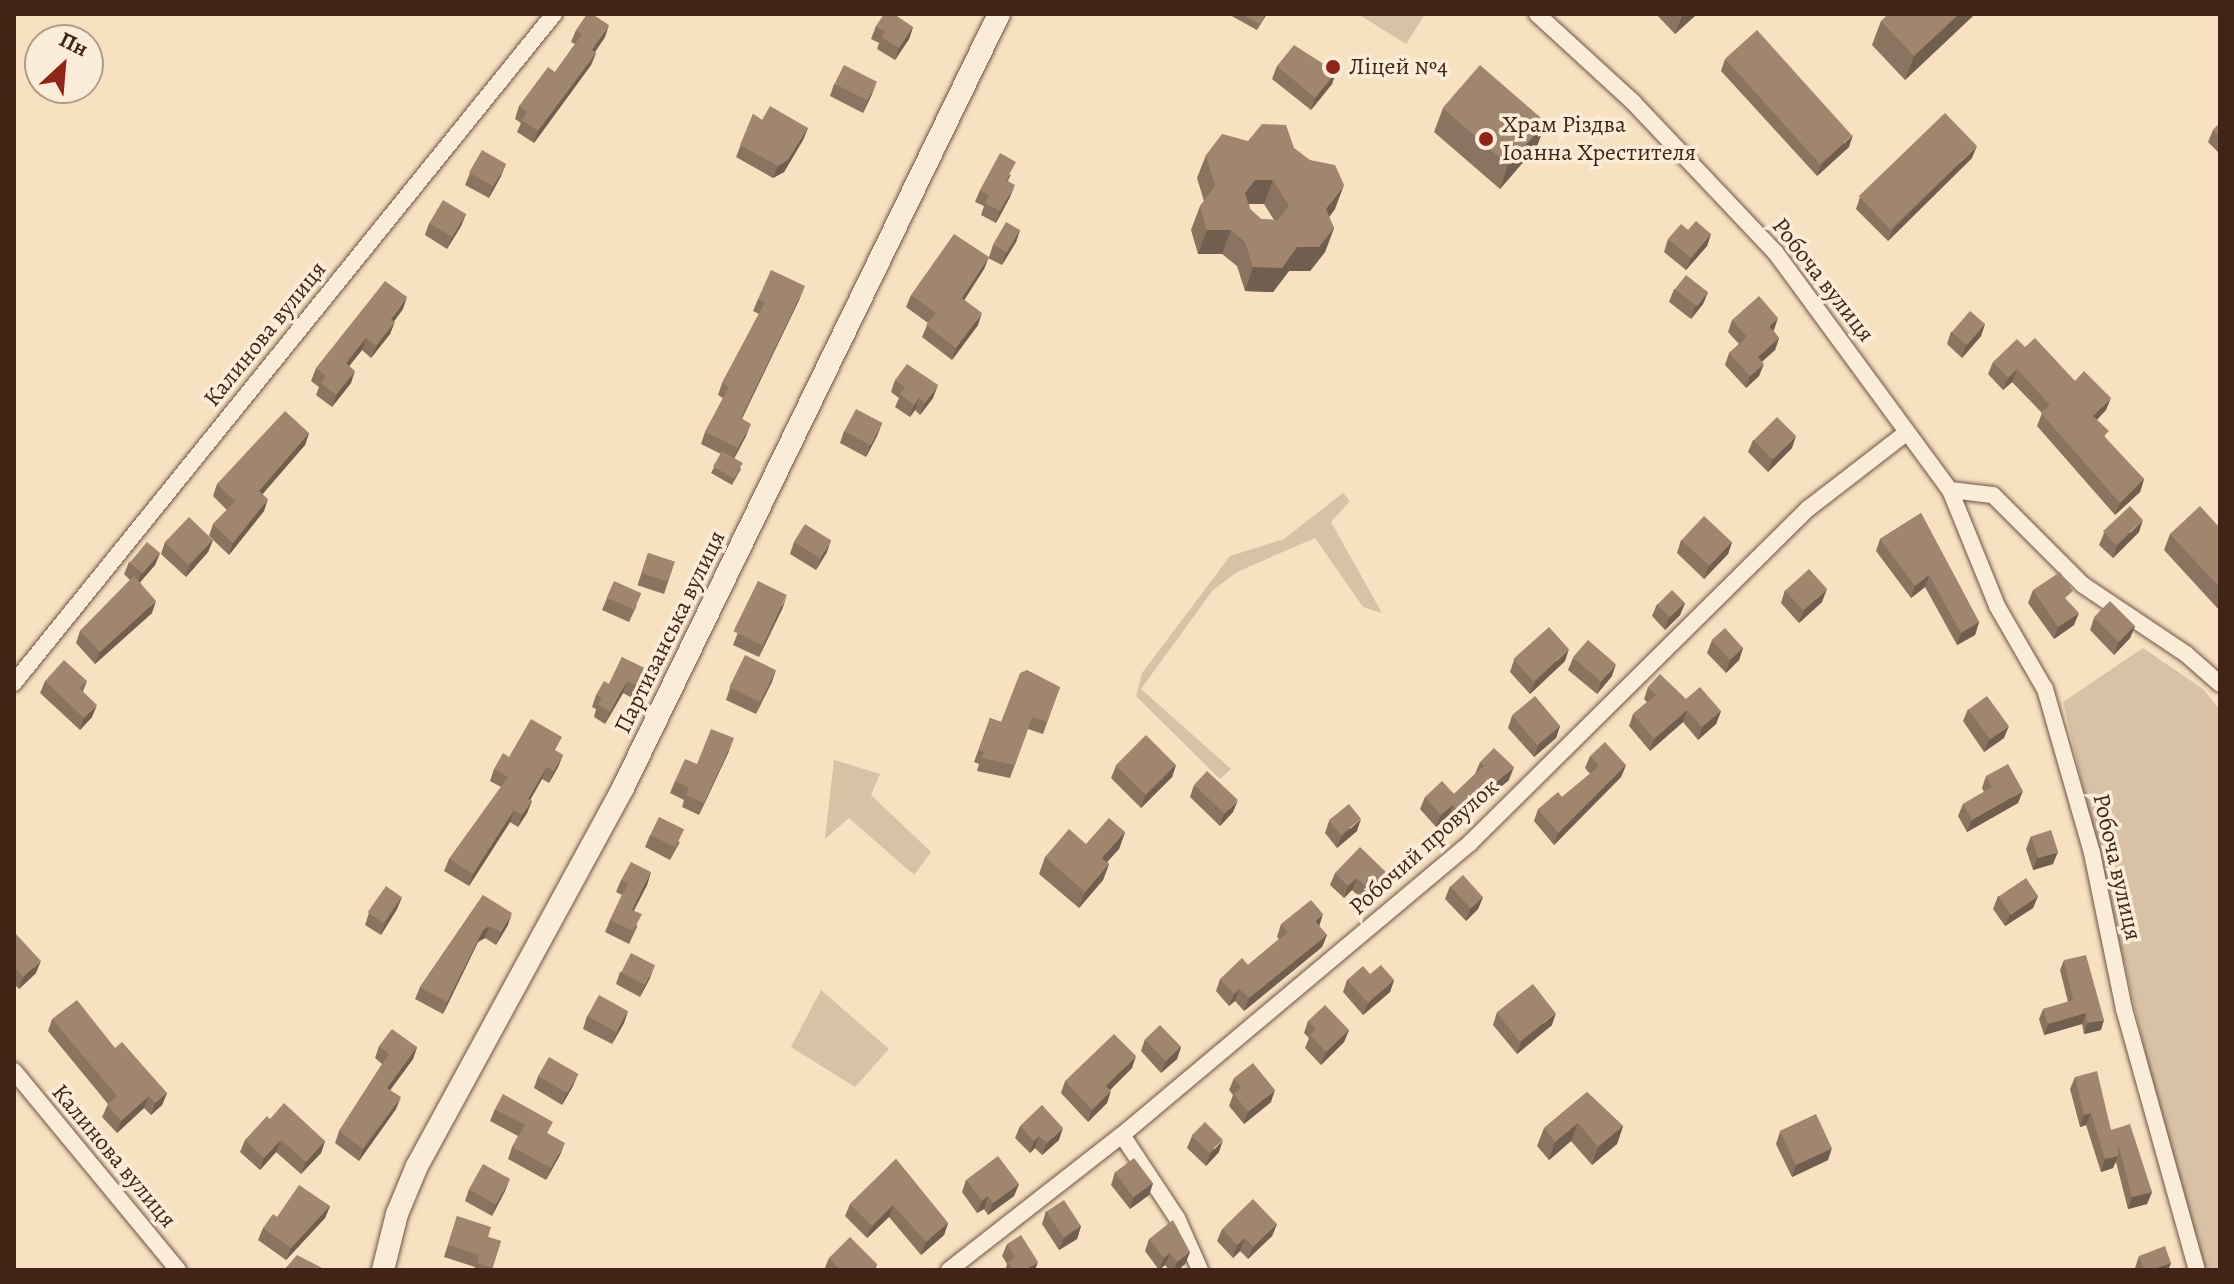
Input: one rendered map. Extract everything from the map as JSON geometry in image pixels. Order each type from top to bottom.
[{"type":"main road","name":"Партизанська вулиця","points":[[383,1270],[397,1214],[417,1166],[623,788],[999,14]]},
{"type":"street","name":"Калинова вулиця","points":[[14,683],[554,14]]},
{"type":"street","name":"Робоча вулиця","points":[[1537,14],[1633,102],[1775,252],[1950,490],[1997,606],[2045,689],[2092,853],[2124,1009],[2197,1270]]},
{"type":"street","name":"Робочий провулок","points":[[949,1270],[1122,1135],[1470,843],[1809,508],[1906,433]]},
{"type":"street","points":[[1950,490],[1993,495],[2083,585],[2186,654],[2220,684]]},
{"type":"street","name":"Калинова вулиця","points":[[14,1071],[178,1270]]},
{"type":"street","points":[[1122,1135],[1177,1218],[1200,1270]]},
{"type":"shaded area","points":[[1358,14],[1425,14],[1406,44]]},
{"type":"shaded area","points":[[1343,493],[1350,501],[1331,522],[1382,613],[1363,607],[1315,538],[1237,572],[1213,590],[1141,689],[1231,769],[1220,779],[1136,696],[1142,673],[1230,556],[1284,539]]},
{"type":"shaded area","points":[[2143,648],[2203,689],[2220,710],[2220,1270],[2205,1270],[2148,1064],[2063,702]]},
{"type":"shaded area","points":[[834,760],[880,774],[871,795],[931,852],[914,875],[849,818],[825,839]]},
{"type":"shaded area","points":[[821,990],[889,1049],[855,1087],[791,1047]]},
{"type":"building","points":[[587,14],[609,25],[592,50],[596,53],[538,131],[522,120],[527,112],[519,106],[548,67],[555,72],[582,34],[576,30]]},
{"type":"building","points":[[884,14],[894,14],[913,27],[899,48],[881,37],[885,32],[876,26]]},
{"type":"building","points":[[1241,14],[1265,14],[1260,24]]},
{"type":"building","points":[[1888,14],[1959,14],[1914,56],[1881,21]]},
{"type":"building","points":[[1757,30],[1852,136],[1820,164],[1725,59]]},
{"type":"building","points":[[1294,45],[1336,72],[1315,98],[1277,66]]},
{"type":"building","points":[[844,65],[877,82],[867,101],[834,84]]},
{"type":"building","points":[[1480,65],[1546,122],[1508,165],[1443,108]]},
{"type":"building","points":[[770,106],[808,128],[788,160],[778,166],[740,145],[753,114],[762,120]]},
{"type":"building","points":[[1945,113],[1977,146],[1891,229],[1859,196]]},
{"type":"building","points":[[2220,123],[2220,137],[2213,130]]},
{"type":"building","points":[[1262,124],[1286,125],[1294,148],[1310,160],[1335,165],[1344,185],[1326,209],[1334,228],[1319,247],[1297,247],[1282,268],[1253,267],[1245,242],[1231,230],[1207,230],[1200,206],[1215,186],[1206,155],[1222,134],[1248,141]],"holes":[[[1255,180],[1273,180],[1289,206],[1278,220],[1261,219],[1250,209],[1245,193]]]},
{"type":"building","points":[[482,150],[506,164],[493,187],[469,173]]},
{"type":"building","points":[[1000,153],[1016,162],[1006,180],[1015,185],[1000,211],[985,203],[989,195],[980,190]]},
{"type":"building","points":[[443,200],[466,214],[452,237],[429,223]]},
{"type":"building","points":[[1696,221],[1711,234],[1691,258],[1668,239],[1681,224],[1688,230]]},
{"type":"building","points":[[1006,222],[1020,230],[1007,253],[993,245]]},
{"type":"building","points":[[954,234],[989,257],[962,298],[982,313],[956,348],[926,325],[936,313],[911,295]]},
{"type":"building","points":[[771,270],[805,286],[741,418],[751,424],[738,448],[705,432],[729,387],[722,383],[765,302],[758,299]]},
{"type":"building","points":[[1686,275],[1708,292],[1697,306],[1675,289]]},
{"type":"building","points":[[385,281],[407,297],[391,319],[395,322],[376,346],[366,338],[346,363],[355,371],[336,395],[321,383],[326,376],[316,368]]},
{"type":"building","points":[[1759,296],[1778,318],[1769,326],[1779,338],[1758,357],[1764,364],[1750,376],[1729,353],[1747,337],[1732,320]]},
{"type":"building","points":[[1970,311],[1985,324],[1967,345],[1952,332]]},
{"type":"building","points":[[2035,338],[2075,381],[2084,371],[2111,398],[2093,416],[2109,431],[2104,436],[2144,479],[2120,503],[2041,413],[2050,405],[2017,369],[2008,378],[1993,362],[2017,339],[2025,347]]},
{"type":"building","points":[[907,364],[938,385],[925,403],[919,398],[914,405],[900,394],[905,387],[895,380]]},
{"type":"building","points":[[856,409],[882,423],[871,445],[844,431]]},
{"type":"building","points":[[285,411],[309,433],[259,491],[268,499],[233,543],[213,524],[235,501],[217,484]]},
{"type":"building","points":[[1777,417],[1796,436],[1773,459],[1754,440]]},
{"type":"building","points":[[722,451],[743,463],[734,479],[713,467]]},
{"type":"building","points":[[2130,506],[2143,520],[2116,545],[2103,531]]},
{"type":"building","points":[[2200,506],[2220,528],[2220,588],[2170,534]]},
{"type":"building","points":[[1921,513],[1979,622],[1961,633],[1929,575],[1915,586],[1880,539]]},
{"type":"building","points":[[1704,516],[1732,542],[1709,566],[1681,540]]},
{"type":"building","points":[[189,517],[213,540],[188,565],[165,542]]},
{"type":"building","points":[[805,524],[831,540],[820,558],[794,542]]},
{"type":"building","points":[[147,542],[160,553],[143,574],[130,563]]},
{"type":"building","points":[[648,553],[675,562],[668,582],[642,573]]},
{"type":"building","points":[[1809,569],[1827,589],[1803,610],[1785,590]]},
{"type":"building","points":[[2060,572],[2073,591],[2065,598],[2079,613],[2058,627],[2033,590]]},
{"type":"building","points":[[134,576],[156,601],[100,652],[80,631]]},
{"type":"building","points":[[614,581],[641,593],[634,610],[607,597]]},
{"type":"building","points":[[758,581],[787,595],[762,645],[733,631]]},
{"type":"building","points":[[1672,590],[1685,603],[1670,618],[1657,605]]},
{"type":"building","points":[[2110,601],[2135,626],[2118,642],[2094,617]]},
{"type":"building","points":[[1549,627],[1569,649],[1533,681],[1513,659]]},
{"type":"building","points":[[1725,628],[1743,648],[1730,660],[1712,640]]},
{"type":"building","points":[[1588,640],[1616,664],[1601,682],[1573,657]]},
{"type":"building","points":[[745,655],[776,670],[760,702],[729,687]]},
{"type":"building","points":[[622,657],[651,671],[642,688],[627,681],[610,712],[598,705],[602,698],[596,695],[604,681],[609,684]]},
{"type":"building","points":[[64,660],[87,681],[79,688],[97,705],[84,718],[45,681]]},
{"type":"building","points":[[1027,670],[1060,687],[1047,722],[1032,717],[1015,765],[981,758],[984,752],[979,750],[990,718],[1001,722],[1020,673]]},
{"type":"building","points":[[1660,674],[1686,699],[1700,687],[1721,711],[1702,727],[1687,710],[1654,739],[1633,714],[1656,695],[1648,687]]},
{"type":"building","points":[[1535,696],[1560,726],[1537,745],[1512,715]]},
{"type":"building","points":[[1987,696],[2009,726],[1990,739],[1968,710]]},
{"type":"building","points":[[531,719],[562,737],[555,750],[563,755],[554,771],[547,767],[528,799],[532,801],[522,815],[514,810],[473,874],[449,859],[508,777],[494,769],[503,753],[509,757]]},
{"type":"building","points":[[711,729],[734,738],[704,803],[686,795],[689,788],[675,781],[685,759],[697,764]]},
{"type":"building","points":[[1146,735],[1176,765],[1145,795],[1116,765]]},
{"type":"building","points":[[1605,742],[1626,765],[1558,833],[1538,809],[1558,792],[1562,797],[1599,766],[1590,756]]},
{"type":"building","points":[[1494,748],[1514,767],[1460,813],[1453,805],[1441,815],[1425,797],[1442,781],[1454,794],[1484,766],[1480,762]]},
{"type":"building","points":[[2008,764],[2023,791],[1972,820],[1963,804],[1992,787],[1986,776]]},
{"type":"building","points":[[1207,771],[1238,800],[1225,814],[1194,785]]},
{"type":"building","points":[[1349,804],[1361,819],[1341,835],[1329,820]]},
{"type":"building","points":[[659,817],[684,829],[675,847],[650,835]]},
{"type":"building","points":[[1109,818],[1125,832],[1102,858],[1109,864],[1085,892],[1045,857],[1069,829],[1086,844]]},
{"type":"building","points":[[2051,830],[2058,852],[2038,858],[2031,836]]},
{"type":"building","points":[[1360,847],[1387,873],[1370,891],[1357,878],[1348,886],[1335,873]]},
{"type":"building","points":[[631,862],[651,872],[632,910],[642,914],[633,931],[610,920],[628,883],[621,880]]},
{"type":"building","points":[[1463,875],[1483,897],[1470,909],[1450,886]]},
{"type":"building","points":[[2026,878],[2038,896],[2011,915],[1999,896]]},
{"type":"building","points":[[386,886],[402,897],[383,923],[368,912]]},
{"type":"building","points":[[483,895],[512,913],[501,932],[489,926],[483,930],[447,1002],[420,987]]},
{"type":"building","points":[[1311,900],[1323,914],[1315,921],[1327,935],[1249,998],[1239,989],[1234,994],[1220,979],[1242,958],[1248,965],[1288,932],[1281,924]]},
{"type":"building","points":[[14,932],[41,961],[23,977],[14,967]]},
{"type":"building","points":[[631,953],[655,965],[645,985],[621,973]]},
{"type":"building","points":[[2086,955],[2104,1020],[2087,1023],[2086,1013],[2048,1024],[2043,1009],[2073,1000],[2064,960]]},
{"type":"building","points":[[1381,965],[1394,980],[1368,1003],[1347,980],[1363,966],[1370,974]]},
{"type":"building","points":[[1533,984],[1556,1013],[1520,1041],[1497,1012]]},
{"type":"building","points":[[599,995],[628,1011],[616,1032],[587,1016]]},
{"type":"building","points":[[77,1000],[115,1048],[122,1042],[167,1093],[155,1103],[149,1096],[121,1121],[107,1105],[117,1096],[52,1019]]},
{"type":"building","points":[[1325,1005],[1349,1030],[1326,1052],[1310,1035],[1316,1029],[1308,1021]]},
{"type":"building","points":[[1160,1025],[1181,1047],[1166,1061],[1145,1040]]},
{"type":"building","points":[[392,1029],[417,1047],[387,1088],[401,1097],[363,1149],[339,1131],[389,1054],[379,1046]]},
{"type":"building","points":[[1114,1034],[1136,1056],[1106,1086],[1111,1091],[1092,1110],[1065,1081]]},
{"type":"building","points":[[549,1057],[578,1074],[567,1093],[538,1076]]},
{"type":"building","points":[[1253,1063],[1275,1090],[1248,1112],[1234,1094],[1241,1087],[1234,1078]]},
{"type":"building","points":[[2097,1071],[2111,1130],[2130,1124],[2152,1192],[2132,1197],[2118,1144],[2118,1156],[2105,1159],[2091,1113],[2084,1115],[2075,1077]]},
{"type":"building","points":[[1587,1092],[1623,1126],[1598,1147],[1578,1123],[1555,1142],[1544,1128]]},
{"type":"building","points":[[503,1094],[553,1122],[547,1133],[565,1143],[551,1168],[512,1147],[525,1125],[495,1109]]},
{"type":"building","points":[[284,1103],[325,1141],[306,1162],[281,1140],[264,1158],[245,1140]]},
{"type":"building","points":[[1042,1105],[1063,1128],[1047,1143],[1039,1136],[1034,1141],[1020,1126]]},
{"type":"building","points":[[1816,1114],[1832,1148],[1796,1165],[1780,1131]]},
{"type":"building","points":[[1205,1122],[1223,1140],[1209,1153],[1192,1135]]},
{"type":"building","points":[[998,1156],[1019,1184],[993,1203],[988,1196],[982,1201],[966,1180]]},
{"type":"building","points":[[1134,1158],[1153,1183],[1133,1197],[1115,1172]]},
{"type":"building","points":[[896,1159],[948,1223],[926,1242],[893,1205],[872,1226],[850,1204]]},
{"type":"building","points":[[483,1164],[510,1179],[496,1204],[469,1189]]},
{"type":"building","points":[[299,1185],[330,1206],[291,1248],[263,1228],[273,1214],[277,1217]]},
{"type":"building","points":[[1253,1199],[1277,1224],[1253,1247],[1245,1238],[1237,1245],[1222,1229]]},
{"type":"building","points":[[1064,1200],[1081,1226],[1063,1237],[1046,1211]]},
{"type":"building","points":[[457,1216],[491,1227],[488,1237],[501,1241],[492,1268],[477,1263],[479,1255],[448,1245]]},
{"type":"building","points":[[1173,1220],[1190,1252],[1177,1262],[1170,1253],[1164,1258],[1149,1239]]},
{"type":"building","points":[[1021,1235],[1038,1262],[1025,1270],[1013,1270],[1008,1262],[1015,1257],[1007,1244]]},
{"type":"building","points":[[850,1237],[877,1264],[871,1270],[840,1270],[829,1258]]},
{"type":"building","points":[[2165,1246],[2171,1263],[2144,1270],[2139,1256]]},
{"type":"building","points":[[297,1255],[326,1270],[284,1270]]},
{"type":"place","name":"Ліцей №4","points":[[1333,67]]},
{"type":"place","name":"Храм Різдва Іоанна Хрестителя","points":[[1486,139]]}]
